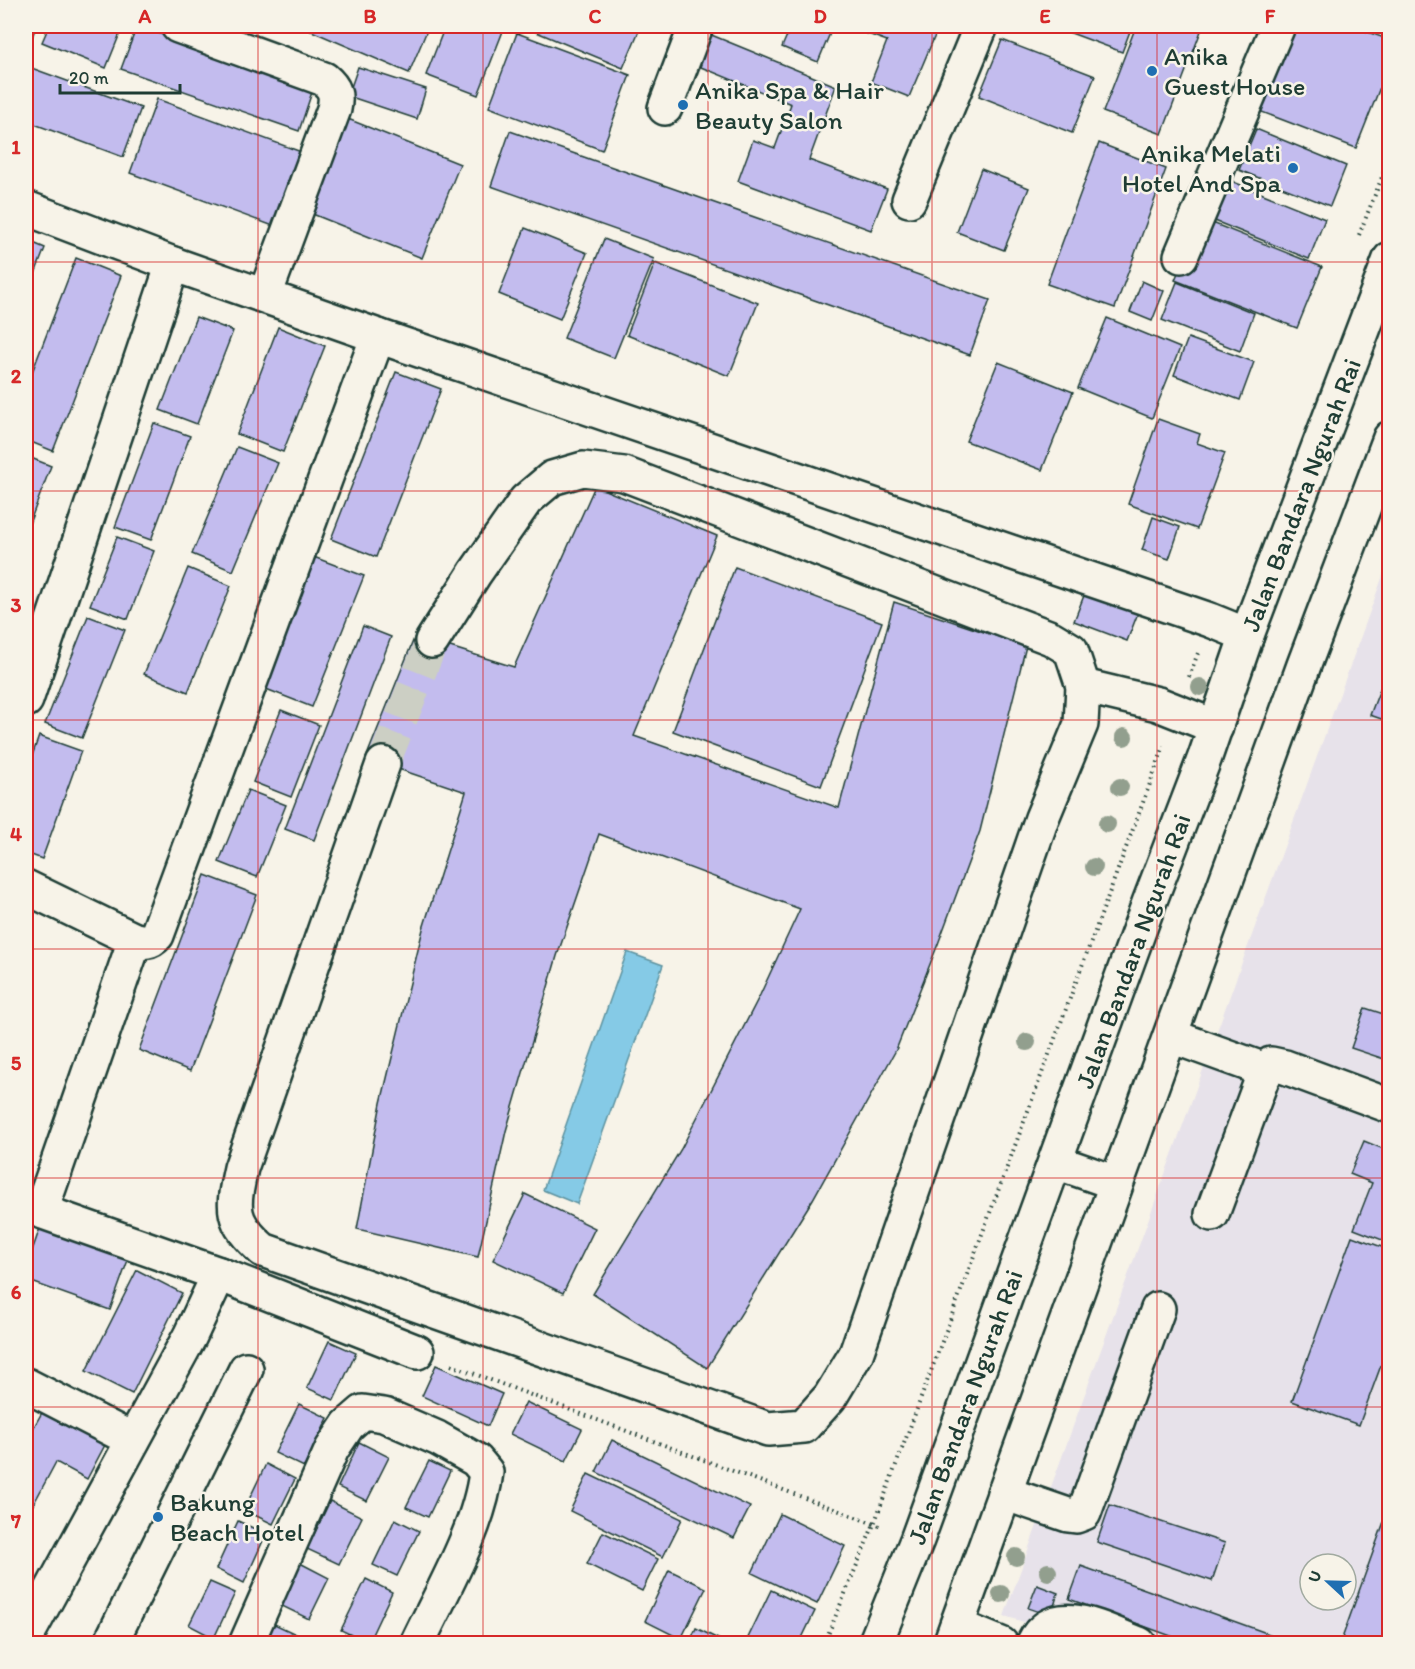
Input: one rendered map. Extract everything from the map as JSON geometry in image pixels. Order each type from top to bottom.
[{"type":"street","points":[[178,26],[324,79],[333,87],[336,99],[334,109],[265,295]]},
{"type":"street","points":[[666,108],[696,26]]},
{"type":"street","points":[[909,200],[981,26]]},
{"type":"street","points":[[1181,256],[1278,26]]},
{"type":"street","points":[[26,208],[174,264],[378,336],[1210,620],[1247,635]]},
{"type":"street","name":"Jalan Bandara Ngurah Rai","points":[[875,1644],[917,1540],[1149,903],[1216,728],[1247,635],[1389,259]]},
{"type":"street","points":[[26,700],[174,264]]},
{"type":"street","points":[[26,887],[135,940],[147,942],[157,935],[378,336]]},
{"type":"street","points":[[1001,1644],[954,1635],[1304,665],[1389,438]]},
{"type":"street","points":[[383,764],[241,1168],[236,1194],[236,1217],[245,1234],[263,1250],[768,1429],[804,1426],[830,1397],[856,1354],[1042,818],[1081,724],[1083,686],[1071,650],[1051,638],[624,474],[583,469],[552,478],[525,500],[432,641]]},
{"type":"street","points":[[1083,686],[1158,704],[1216,728]]},
{"type":"street","points":[[135,940],[33,1209],[219,1274],[417,1352]]},
{"type":"street","points":[[1171,1036],[1265,1070]]},
{"type":"street","points":[[1212,1214],[1265,1070],[1270,1064],[1389,1106]]},
{"type":"street","points":[[1056,1162],[1116,1183]]},
{"type":"street","points":[[26,1636],[190,1336],[219,1274]]},
{"type":"street","points":[[1004,1493],[1068,1515],[1077,1516],[1084,1513],[1158,1309]]},
{"type":"street","points":[[110,1644],[246,1369]]},
{"type":"street","points":[[26,1385],[133,1440]]},
{"type":"street","points":[[246,1644],[333,1449],[348,1425],[363,1412],[384,1415],[437,1438],[476,1460],[486,1472],[473,1525],[417,1644]]},
{"type":"street","points":[[1033,1644],[1038,1634],[1047,1625],[1077,1621],[1139,1644]]},
{"type":"path","points":[[1355,245],[1389,157]]},
{"type":"path","points":[[824,1644],[874,1524],[1210,620]]},
{"type":"path","points":[[417,1352],[917,1540]]},
{"type":"shaded area","points":[[1389,559],[1389,1643],[1016,1643],[1024,1622],[1004,1616]]},
{"type":"water","points":[[627,952],[663,965],[577,1204],[543,1190]]},
{"type":"building","points":[[26,26],[36,26],[30,43],[26,42]]},
{"type":"building","points":[[49,26],[123,26],[106,68],[42,42]]},
{"type":"building","points":[[137,26],[314,86],[299,131],[121,69]]},
{"type":"building","points":[[300,26],[423,26],[428,28],[409,73]]},
{"type":"building","points":[[445,26],[505,26],[478,95],[426,75]]},
{"type":"building","points":[[522,26],[641,26],[623,68]]},
{"type":"building","points":[[765,26],[784,26],[781,32]]},
{"type":"building","points":[[791,26],[833,26],[818,62],[782,47]]},
{"type":"building","points":[[846,26],[939,26],[909,97],[871,82],[887,41]]},
{"type":"building","points":[[1052,26],[1132,26],[1122,52]]},
{"type":"building","name":"Anika Guest House","points":[[1136,26],[1187,26],[1201,31],[1162,134],[1103,112]]},
{"type":"building","points":[[1280,26],[1351,26],[1390,40],[1390,62],[1356,148],[1249,107]]},
{"type":"building","points":[[517,33],[630,75],[602,150],[489,107]]},
{"type":"building","points":[[709,34],[836,86],[809,160],[887,189],[871,230],[738,181],[753,140],[775,148],[791,104],[696,65]]},
{"type":"building","points":[[1002,40],[1095,76],[1072,133],[979,96]]},
{"type":"building","points":[[26,66],[141,108],[123,157],[26,121]]},
{"type":"building","points":[[358,67],[426,89],[417,119],[348,96]]},
{"type":"building","points":[[157,99],[304,153],[276,227],[130,173]]},
{"type":"building","points":[[343,117],[460,164],[422,258],[305,211]]},
{"type":"building","name":"Anika Melati Hotel And Spa","points":[[1256,129],[1346,166],[1330,206],[1239,170]]},
{"type":"building","points":[[510,131],[990,300],[970,355],[491,186]]},
{"type":"building","points":[[1099,143],[1166,169],[1115,308],[1047,284]]},
{"type":"building","points":[[981,169],[1029,188],[1004,250],[957,232]]},
{"type":"building","points":[[1226,179],[1325,219],[1309,259],[1210,219]]},
{"type":"building","points":[[1200,218],[1322,267],[1297,328],[1175,280]]},
{"type":"building","points":[[525,228],[587,253],[560,319],[499,294]]},
{"type":"building","points":[[604,239],[654,259],[614,358],[564,338]]},
{"type":"building","points":[[26,240],[45,248],[26,297]]},
{"type":"building","points":[[76,258],[121,276],[53,451],[26,440],[26,388]]},
{"type":"building","points":[[655,263],[758,303],[729,376],[627,335]]},
{"type":"building","points":[[1142,281],[1164,291],[1152,321],[1130,312]]},
{"type":"building","points":[[1177,282],[1254,313],[1240,351],[1162,320]]},
{"type":"building","points":[[196,317],[233,331],[197,424],[160,410]]},
{"type":"building","points":[[1107,318],[1180,348],[1152,418],[1078,388]]},
{"type":"building","points":[[278,327],[325,346],[283,452],[237,434]]},
{"type":"building","points":[[1188,338],[1254,362],[1240,400],[1174,375]]},
{"type":"building","points":[[998,362],[1073,392],[1042,470],[966,441]]},
{"type":"building","points":[[396,372],[441,389],[376,557],[331,539]]},
{"type":"building","points":[[1158,419],[1200,434],[1197,443],[1225,453],[1197,529],[1128,504]]},
{"type":"building","points":[[154,423],[190,436],[151,540],[115,527]]},
{"type":"building","points":[[237,447],[278,463],[233,571],[192,554]]},
{"type":"building","points":[[26,456],[51,466],[26,532]]},
{"type":"building","points":[[595,486],[717,536],[634,736],[839,808],[894,602],[1026,646],[980,831],[896,1050],[813,1199],[707,1368],[593,1294],[681,1149],[760,995],[800,909],[599,834],[557,956],[506,1131],[478,1257],[357,1229],[381,1103],[423,929],[466,792],[366,758],[415,636],[514,667]]},
{"type":"building","points":[[1153,517],[1180,527],[1169,559],[1142,550]]},
{"type":"building","points":[[117,537],[154,551],[128,619],[90,605]]},
{"type":"building","points":[[311,556],[364,576],[312,707],[261,687]]},
{"type":"building","points":[[735,567],[882,622],[821,786],[673,731]]},
{"type":"building","points":[[188,568],[231,586],[188,692],[144,674]]},
{"type":"building","points":[[1085,593],[1138,613],[1127,641],[1074,621]]},
{"type":"building","points":[[88,616],[125,630],[82,738],[45,724]]},
{"type":"building","points":[[363,626],[391,637],[314,840],[285,829]]},
{"type":"building","points":[[1382,684],[1390,687],[1390,722],[1370,715]]},
{"type":"building","points":[[281,710],[319,725],[291,797],[253,782]]},
{"type":"building","points":[[39,736],[81,751],[42,859],[26,853],[26,773]]},
{"type":"building","points":[[248,790],[286,805],[257,877],[219,862]]},
{"type":"building","points":[[205,875],[257,895],[190,1071],[139,1050]]},
{"type":"building","points":[[1365,1008],[1390,1016],[1390,1061],[1351,1048]]},
{"type":"building","points":[[1390,1140],[1390,1243],[1354,1229],[1372,1183],[1350,1174],[1364,1141],[1386,1150]]},
{"type":"building","points":[[525,1194],[595,1228],[563,1293],[493,1260]]},
{"type":"building","points":[[40,1228],[128,1260],[110,1310],[26,1280],[26,1268]]},
{"type":"building","points":[[1352,1236],[1390,1250],[1390,1341],[1359,1425],[1292,1401]]},
{"type":"building","points":[[137,1270],[182,1293],[132,1394],[86,1371]]},
{"type":"building","points":[[329,1341],[356,1353],[334,1400],[307,1388]]},
{"type":"building","points":[[436,1365],[502,1394],[488,1426],[422,1396]]},
{"type":"building","points":[[26,1395],[36,1400],[26,1424]]},
{"type":"building","points":[[526,1402],[582,1429],[566,1461],[510,1434]]},
{"type":"building","points":[[299,1404],[328,1418],[304,1467],[275,1453]]},
{"type":"building","points":[[44,1409],[106,1443],[87,1479],[56,1462],[33,1505],[26,1501],[26,1441]]},
{"type":"building","points":[[612,1440],[750,1507],[734,1538],[596,1472]]},
{"type":"building","points":[[359,1442],[389,1457],[367,1501],[338,1487]]},
{"type":"building","points":[[429,1461],[450,1471],[428,1517],[406,1507]]},
{"type":"building","points":[[266,1464],[295,1479],[273,1524],[244,1510]]},
{"type":"building","points":[[588,1474],[682,1519],[663,1557],[570,1511]]},
{"type":"building","points":[[330,1501],[362,1517],[339,1564],[307,1549]]},
{"type":"building","points":[[1110,1505],[1225,1543],[1212,1581],[1097,1542]]},
{"type":"building","points":[[1390,1505],[1390,1644],[1340,1644],[1352,1612],[1358,1612],[1358,1594]]},
{"type":"building","points":[[780,1514],[845,1546],[817,1604],[752,1573]]},
{"type":"building","points":[[395,1519],[419,1531],[397,1576],[373,1565]]},
{"type":"building","points":[[238,1521],[266,1534],[244,1583],[216,1569]]},
{"type":"building","points":[[603,1532],[658,1559],[642,1591],[587,1564]]},
{"type":"building","points":[[300,1563],[329,1578],[309,1619],[280,1605]]},
{"type":"building","points":[[1081,1566],[1272,1635],[1269,1644],[1193,1644],[1069,1599]]},
{"type":"building","points":[[669,1570],[706,1588],[681,1639],[645,1621]]},
{"type":"building","points":[[366,1579],[392,1592],[368,1643],[341,1630]]},
{"type":"building","points":[[210,1582],[235,1593],[214,1638],[189,1625]]},
{"type":"building","points":[[1037,1585],[1058,1593],[1051,1616],[1028,1608]]},
{"type":"building","points":[[771,1590],[815,1611],[799,1644],[745,1644]]},
{"type":"building","points":[[268,1621],[296,1634],[291,1644],[257,1644]]},
{"type":"building","points":[[696,1628],[728,1644],[689,1644]]},
{"type":"tunnel","points":[[383,764],[432,641]]},
{"type":"place","name":"Anika Guest House","points":[[1152,71]]},
{"type":"place","name":"Anika Spa & Hair Beauty Salon","points":[[683,105]]},
{"type":"place","name":"Anika Melati Hotel And Spa","points":[[1293,168]]},
{"type":"place","name":"Bakung Beach Hotel","points":[[158,1517]]}]
